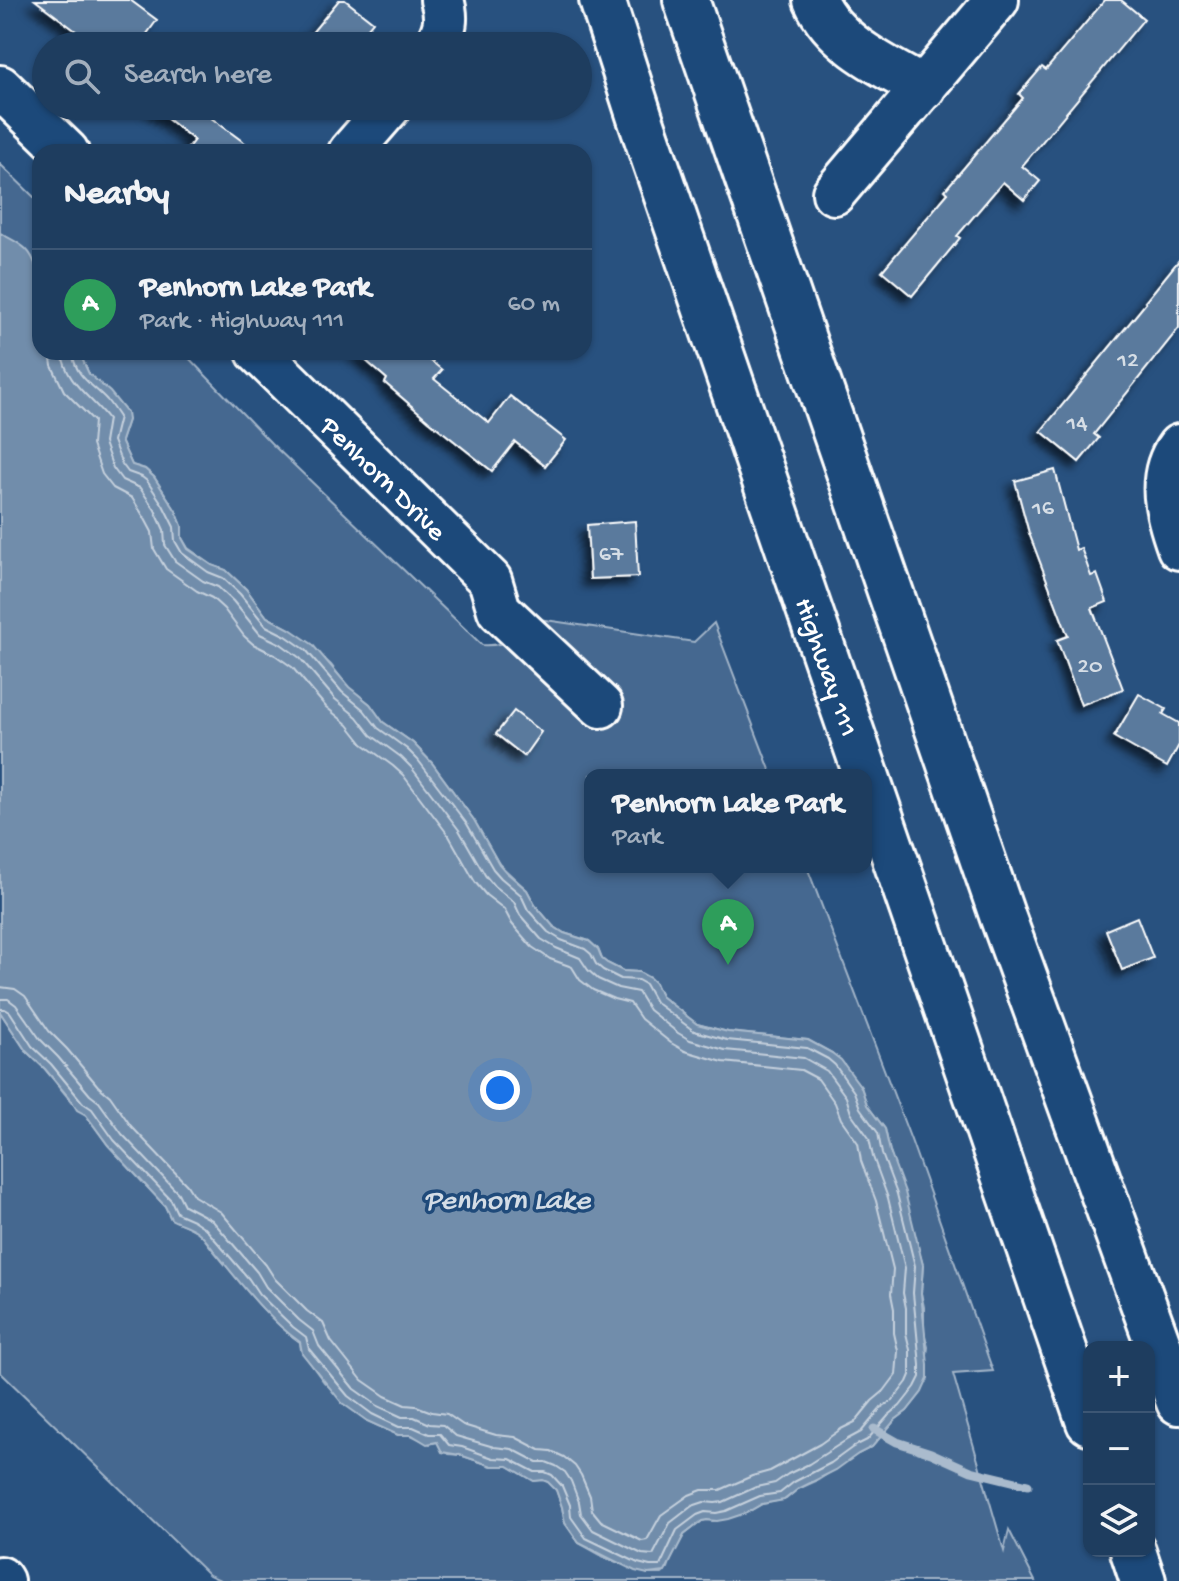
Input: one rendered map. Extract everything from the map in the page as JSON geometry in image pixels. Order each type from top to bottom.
[{"type":"highway","name":"Highway 111","points":[[602,0],[864,769]]},
{"type":"highway","points":[[686,0],[1003,918],[1179,1402]]},
{"type":"highway","name":"Highway 111","points":[[872,792],[1086,1413]]},
{"type":"highway","points":[[1135,1557],[1143,1581]]},
{"type":"street","points":[[442,0],[446,13],[444,32]]},
{"type":"street","points":[[815,0],[818,8],[849,41],[924,88]]},
{"type":"street","points":[[834,193],[997,0]]},
{"type":"street","points":[[0,87],[32,118]]},
{"type":"street","points":[[34,120],[59,144]]},
{"type":"street","points":[[357,144],[378,120]]},
{"type":"street","name":"Penhorn Drive","points":[[266,360],[490,580],[499,610],[601,706]]},
{"type":"street","points":[[1179,446],[1166,471],[1165,497],[1170,525],[1179,548]]},
{"type":"shaded area","points":[[0,164],[32,195],[32,260],[22,248],[0,233]]},
{"type":"shaded area","points":[[83,360],[191,360],[271,443],[482,645],[507,642],[539,619],[694,642],[714,623],[770,769],[584,769],[584,873],[809,873],[911,1140],[993,1371],[953,1374],[1004,1551],[1009,1530],[1035,1581],[222,1581],[209,1575],[0,1372],[0,1012],[26,1051],[165,1206],[171,1219],[201,1235],[266,1312],[300,1342],[301,1350],[324,1382],[367,1421],[398,1435],[411,1435],[430,1444],[437,1442],[449,1454],[492,1466],[508,1466],[534,1481],[548,1482],[556,1490],[565,1523],[579,1543],[606,1558],[648,1574],[662,1574],[684,1535],[702,1521],[746,1513],[762,1504],[786,1499],[872,1447],[922,1392],[928,1347],[921,1293],[923,1265],[885,1129],[867,1105],[861,1087],[832,1053],[808,1040],[728,1032],[697,1024],[660,996],[655,983],[639,972],[623,971],[607,963],[589,941],[553,926],[527,890],[499,864],[474,820],[432,763],[413,743],[383,722],[370,704],[348,687],[331,665],[290,629],[267,617],[246,589],[226,570],[212,565],[188,548],[182,538],[182,526],[176,511],[154,477],[145,469],[132,465],[121,441],[128,420],[89,374]]},
{"type":"water","name":"Penhorn Lake","points":[[0,233],[24,247],[32,256],[32,360],[83,360],[89,374],[110,392],[127,413],[128,420],[121,441],[132,465],[145,469],[154,477],[176,511],[182,526],[182,538],[188,549],[226,570],[246,589],[267,617],[312,644],[349,687],[370,704],[383,722],[413,743],[432,763],[474,820],[499,864],[527,890],[553,926],[589,941],[607,963],[650,978],[661,996],[697,1024],[728,1032],[808,1040],[841,1060],[885,1129],[905,1192],[923,1265],[921,1293],[928,1379],[907,1411],[872,1447],[784,1500],[762,1504],[728,1519],[702,1521],[684,1535],[665,1572],[648,1574],[635,1571],[579,1543],[565,1523],[556,1490],[548,1482],[534,1481],[508,1466],[492,1466],[442,1452],[437,1442],[427,1444],[412,1435],[398,1435],[367,1421],[342,1403],[302,1353],[300,1342],[265,1311],[201,1235],[171,1219],[165,1206],[26,1051],[0,1012]]},
{"type":"building","points":[[35,0],[130,0],[157,20],[148,32],[77,32]]},
{"type":"building","points":[[339,0],[345,0],[373,22],[365,32],[313,32]]},
{"type":"building","points":[[1105,0],[1121,0],[1144,19],[1022,166],[1040,181],[1024,200],[1003,182],[912,296],[882,271],[1023,98],[1019,94],[1042,67],[1046,70]]},
{"type":"building","points":[[169,120],[214,120],[246,144],[191,144],[194,140]]},
{"type":"building","points":[[1179,260],[1179,328],[1094,434],[1099,438],[1079,462],[1041,431]]},
{"type":"building","points":[[365,360],[430,360],[442,370],[434,379],[489,423],[510,396],[566,440],[545,466],[515,442],[492,471],[385,383],[387,379]]},
{"type":"building","points":[[1055,470],[1076,550],[1081,548],[1091,576],[1097,574],[1107,602],[1092,608],[1123,689],[1081,705],[1057,640],[1068,636],[1029,533],[1015,481]]},
{"type":"building","points":[[635,521],[638,577],[590,579],[587,525]]},
{"type":"building","points":[[1139,694],[1166,709],[1163,714],[1179,723],[1179,745],[1167,767],[1114,737]]},
{"type":"building","points":[[514,711],[541,732],[524,756],[496,734]]},
{"type":"building","points":[[1137,917],[1153,958],[1122,970],[1106,930]]},
{"type":"waterway","points":[[874,1429],[897,1442],[971,1471],[1028,1485]]},
{"type":"place","name":"Penhorn Lake Park","points":[[728,965]]}]
